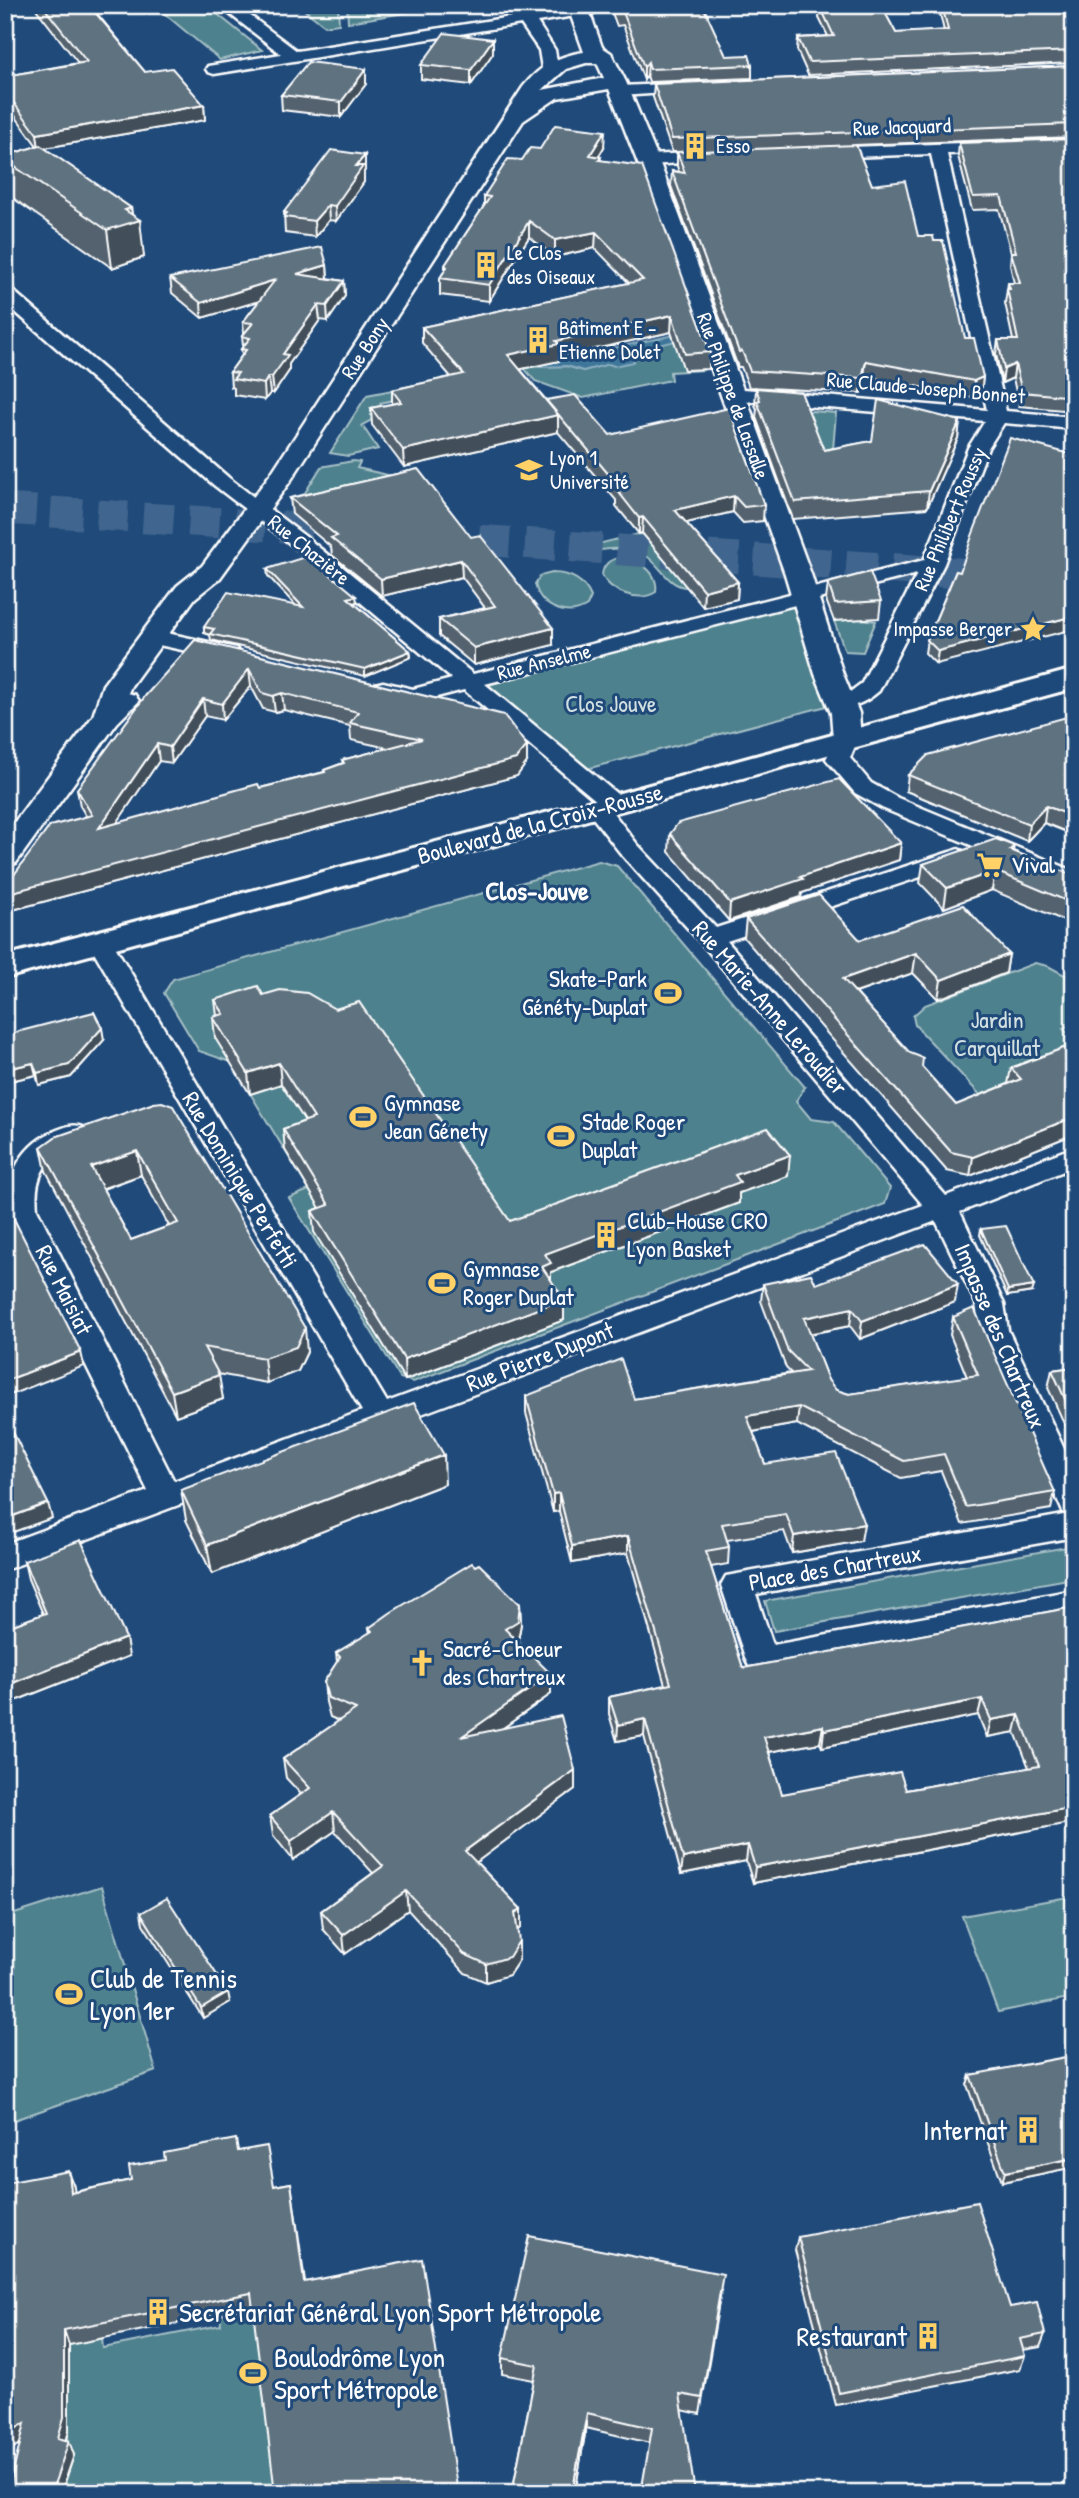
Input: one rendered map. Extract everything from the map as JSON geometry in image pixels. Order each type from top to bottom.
[{"type":"main road","name":"Boulevard de la Croix-Rousse","points":[[5,967],[1074,678]]},
{"type":"street","points":[[226,5],[294,56]]},
{"type":"street","points":[[515,5],[528,18],[528,28],[549,50],[551,68]]},
{"type":"street","points":[[214,69],[586,7]]},
{"type":"street","name":"Rue Philippe de Lassalle","points":[[586,7],[593,50],[604,57],[648,160],[804,595],[848,726],[847,739]]},
{"type":"street","name":"Rue Bony","points":[[10,842],[107,717],[138,690],[163,639],[205,596],[211,572],[258,508],[514,120],[529,91],[551,68],[581,56],[604,57]]},
{"type":"street","points":[[618,86],[706,87]]},
{"type":"street","name":"Rue Bony","points":[[514,120],[551,93],[618,86]]},
{"type":"street","name":"Rue Jacquard","points":[[798,154],[1074,144]]},
{"type":"street","name":"Rue Philibert Roussy","points":[[840,700],[857,698],[872,685],[933,564],[978,449],[996,438],[998,417],[937,149]]},
{"type":"street","points":[[648,160],[729,156]]},
{"type":"street","name":"Rue Chazière","points":[[5,293],[222,482],[258,508],[466,681],[606,806]]},
{"type":"street","name":"Rue Claude-Joseph Bonnet","points":[[732,394],[1074,423]]},
{"type":"street","name":"Rue Anselme","points":[[361,684],[413,696],[933,564]]},
{"type":"street","points":[[163,639],[243,657]]},
{"type":"street","points":[[847,739],[838,759],[863,788],[1074,880]]},
{"type":"street","name":"Rue Marie-Anne Leroudier","points":[[606,806],[629,849],[712,938],[941,1208]]},
{"type":"street","points":[[712,938],[991,845]]},
{"type":"street","name":"Rue Dominique Perfetti","points":[[101,943],[179,1100],[380,1416]]},
{"type":"street","name":"Rue Maisiat","points":[[96,1127],[60,1139],[45,1147],[32,1161],[24,1176],[21,1194],[23,1209],[166,1496]]},
{"type":"street","name":"Rue Pierre Dupont","points":[[5,1557],[1074,1156]]},
{"type":"street","name":"Impasse des Chartreux","points":[[941,1208],[952,1222],[990,1304],[994,1330],[1074,1503]]},
{"type":"street","name":"Place des Chartreux","points":[[1074,1525],[737,1585],[762,1660],[1074,1603]]},
{"type":"green space","points":[[154,5],[206,5],[262,50],[220,60]]},
{"type":"green space","points":[[338,5],[339,24],[325,26],[302,8]]},
{"type":"green space","points":[[347,5],[382,5],[403,9],[406,5],[454,5],[348,22]]},
{"type":"green space","points":[[690,331],[703,370],[670,372],[671,380],[583,398],[535,381],[523,367],[567,366],[583,371],[635,356],[636,351]]},
{"type":"green space","points":[[429,383],[436,391],[380,403],[387,412],[362,425],[378,449],[348,456],[330,453],[367,395]]},
{"type":"green space","points":[[801,412],[836,413],[833,450],[856,460],[815,448]]},
{"type":"green space","points":[[360,462],[357,468],[392,476],[345,488],[336,487],[292,514],[321,467]]},
{"type":"green space","points":[[642,533],[688,587],[675,584],[650,559],[637,552],[612,549],[579,554],[574,550]]},
{"type":"green space","points":[[618,558],[632,560],[645,567],[654,578],[656,592],[634,596],[611,586],[602,575],[603,571],[607,563]]},
{"type":"green space","points":[[564,574],[580,582],[591,597],[587,606],[579,610],[563,611],[542,599],[535,584],[540,576]]},
{"type":"green space","name":"Clos Jouve","points":[[804,595],[842,702],[579,771],[467,681]]},
{"type":"green space","points":[[834,621],[876,621],[863,652],[845,651]]},
{"type":"green space","name":"Stade Roger Duplat","points":[[599,861],[617,866],[805,1087],[796,1101],[811,1119],[834,1122],[890,1188],[885,1204],[413,1382],[400,1378],[289,1198],[309,1190],[231,1062],[199,1051],[164,993],[173,979]]},
{"type":"green space","name":"Jardin Carquillat","points":[[1035,963],[1048,966],[1074,980],[1074,1024],[1063,1029],[1074,1039],[1058,1063],[982,1097],[915,1025],[913,1016],[925,1005]]},
{"type":"green space","points":[[1066,1547],[1074,1563],[1074,1578],[774,1631],[765,1601]]},
{"type":"green space","name":"Club de Tennis Lyon 1er","points":[[102,1886],[156,2071],[5,2123],[5,1917]]},
{"type":"green space","points":[[1074,1896],[1074,1997],[998,2012],[962,1916]]},
{"type":"green space","name":"Boulodrôme Lyon Sport Métropole","points":[[423,2275],[457,2493],[62,2493],[74,2455],[63,2452],[69,2431],[69,2345],[102,2338],[103,2348],[221,2325],[220,2315]]},
{"type":"water","points":[[678,334],[683,339],[636,351],[633,362],[614,366],[609,364],[583,371],[567,366],[536,365]]},
{"type":"building","points":[[42,5],[89,5],[145,72],[172,68],[204,105],[37,134],[5,91],[5,76],[87,62]]},
{"type":"building","points":[[614,5],[644,5],[647,11],[704,8],[726,56],[749,55],[752,65],[650,69],[648,62],[644,67],[623,12],[617,13]]},
{"type":"building","points":[[881,5],[896,33],[948,30],[942,5],[1074,5],[1074,51],[809,62],[798,38],[834,36],[820,6]]},
{"type":"building","points":[[444,33],[493,39],[471,70],[421,65]]},
{"type":"building","points":[[308,62],[366,69],[341,102],[281,95]]},
{"type":"building","points":[[1074,66],[1074,124],[672,139],[654,84]]},
{"type":"building","points":[[555,125],[605,131],[590,155],[601,157],[599,160],[642,166],[710,352],[685,354],[672,315],[556,341],[559,344],[508,355],[558,415],[403,450],[371,408],[401,402],[392,390],[464,374],[422,327],[643,280],[596,232],[555,240],[529,221],[489,285],[440,278],[447,267],[445,265],[490,197],[484,196],[508,159],[522,160],[530,148],[540,149]]},
{"type":"building","points":[[1074,139],[1074,397],[1022,392],[1015,364],[1004,369],[998,340],[1018,340],[1007,289],[1010,289],[1008,283],[1020,283],[1011,252],[1016,252],[1001,196],[973,197],[959,143]]},
{"type":"building","points":[[40,145],[131,208],[125,210],[140,220],[107,230],[5,160],[5,156]]},
{"type":"building","points":[[856,145],[872,185],[905,181],[918,236],[933,236],[934,241],[943,241],[965,338],[974,338],[983,377],[974,381],[866,361],[862,378],[750,371],[742,351],[739,352],[672,171],[685,173],[677,152]]},
{"type":"building","points":[[331,150],[365,155],[356,166],[363,166],[335,206],[328,205],[314,221],[284,217],[287,213],[284,212]]},
{"type":"building","points":[[322,247],[327,265],[297,274],[344,281],[327,306],[318,305],[283,354],[288,355],[272,377],[268,377],[264,384],[233,379],[238,373],[230,372],[246,350],[241,349],[250,338],[242,336],[253,323],[243,322],[275,280],[201,303],[170,278]]},
{"type":"building","points":[[756,388],[801,392],[824,450],[872,441],[878,400],[960,421],[929,491],[795,502],[757,401],[760,400]]},
{"type":"building","points":[[575,395],[610,435],[729,408],[764,505],[744,507],[734,496],[675,510],[738,582],[704,591],[643,517],[639,518],[617,490],[621,489],[546,400]]},
{"type":"building","points":[[1010,438],[1074,455],[1074,616],[938,651],[927,640],[956,571],[960,572]]},
{"type":"building","points":[[418,469],[471,537],[480,535],[553,628],[474,648],[439,619],[495,606],[461,560],[381,579],[331,538],[337,536],[290,498]]},
{"type":"building","points":[[308,556],[356,596],[348,598],[410,651],[365,669],[210,634],[214,629],[204,627],[228,592],[303,607],[267,569]]},
{"type":"building","points":[[870,572],[881,601],[835,604],[828,583]]},
{"type":"building","points":[[195,640],[504,715],[527,746],[516,759],[5,894],[5,887],[50,826],[92,815],[77,789],[146,695]],"holes":[[[249,669],[262,693],[273,696],[282,693],[358,712],[350,723],[422,739],[342,760],[344,763],[324,770],[325,772],[260,788],[258,784],[99,828],[157,744],[170,747],[203,699],[222,704]]]},
{"type":"building","points":[[1074,715],[1074,817],[1046,806],[1029,824],[908,775],[928,755]]},
{"type":"building","points":[[839,779],[901,843],[730,903],[670,834],[678,823]]},
{"type":"building","points":[[996,839],[1014,846],[1010,850],[1074,876],[1074,904],[995,871],[947,888],[923,864]]},
{"type":"building","points":[[819,895],[860,940],[963,905],[1009,954],[941,980],[916,953],[843,979],[910,1053],[923,1058],[922,1067],[956,1105],[1021,1079],[1011,1068],[1074,1044],[1074,1117],[973,1157],[951,1152],[746,919]]},
{"type":"building","points":[[258,986],[263,995],[280,990],[307,993],[335,1009],[359,1002],[510,1221],[768,1128],[790,1155],[735,1175],[740,1182],[545,1254],[551,1263],[542,1267],[564,1299],[404,1359],[312,1211],[329,1205],[283,1129],[314,1118],[279,1063],[248,1073],[213,1017],[224,1014],[215,1000]]},
{"type":"building","points":[[94,1012],[102,1028],[69,1065],[37,1073],[33,1063],[7,1069],[5,1035]]},
{"type":"building","points":[[162,1102],[173,1106],[305,1328],[296,1347],[264,1358],[204,1347],[219,1375],[172,1392],[41,1147],[55,1137]],"holes":[[[137,1151],[178,1223],[131,1240],[91,1167]]]},
{"type":"building","points":[[5,1201],[81,1352],[5,1381]]},
{"type":"building","points":[[1006,1226],[1034,1286],[1008,1290],[981,1229]]},
{"type":"building","points":[[925,1244],[958,1284],[862,1321],[852,1308],[804,1318],[828,1380],[836,1390],[849,1394],[978,1375],[953,1317],[974,1308],[1055,1492],[966,1507],[944,1454],[904,1461],[799,1407],[747,1416],[765,1464],[836,1453],[864,1524],[794,1536],[786,1514],[722,1524],[729,1547],[706,1551],[743,1668],[1074,1607],[1074,1807],[755,1867],[748,1845],[683,1858],[645,1719],[618,1725],[609,1697],[671,1684],[628,1536],[572,1546],[559,1493],[553,1494],[526,1396],[621,1359],[634,1399],[808,1371],[788,1351],[763,1284],[811,1274],[816,1284]],"holes":[[[982,1699],[991,1720],[1019,1715],[1039,1766],[906,1790],[900,1772],[782,1794],[764,1737],[823,1726],[824,1730]]]},
{"type":"building","points":[[1074,1367],[1074,1419],[1052,1370]]},
{"type":"building","points":[[414,1403],[444,1455],[207,1545],[181,1490]]},
{"type":"building","points":[[5,1416],[48,1503],[5,1519]]},
{"type":"building","points":[[81,1540],[126,1638],[5,1686],[5,1628],[46,1613],[24,1561]]},
{"type":"building","points":[[472,1563],[475,1566],[479,1564],[520,1604],[518,1621],[505,1629],[551,1674],[461,1737],[561,1716],[575,1770],[465,1851],[521,1909],[515,1913],[519,1941],[509,1957],[486,1964],[464,1954],[406,1891],[343,1935],[321,1911],[383,1866],[333,1812],[291,1841],[270,1816],[310,1788],[283,1759],[356,1709],[328,1698],[324,1682],[340,1657],[336,1653],[372,1631],[369,1628],[390,1613]]},
{"type":"building","points":[[167,1898],[228,1992],[201,2008],[141,1913]]},
{"type":"building","name":"Internat","points":[[1066,2057],[1069,2064],[1074,2063],[1074,2158],[1005,2172],[970,2075]]},
{"type":"building","points":[[236,2139],[238,2151],[267,2146],[274,2186],[291,2183],[304,2282],[422,2259],[458,2493],[275,2493],[251,2293],[64,2330],[64,2417],[58,2438],[69,2441],[55,2482],[50,2493],[8,2493],[25,2423],[5,2435],[5,2183],[69,2171],[71,2193],[131,2180],[129,2166],[165,2160],[164,2153]]},
{"type":"building","name":"Restaurant","points":[[977,2202],[1010,2307],[1037,2302],[1045,2334],[1020,2339],[1025,2356],[839,2393],[798,2237]]},
{"type":"building","points":[[529,2236],[723,2274],[702,2398],[680,2394],[695,2493],[641,2493],[652,2428],[587,2413],[572,2493],[512,2493],[537,2365],[502,2358]]},
{"type":"tunnel","points":[[5,509],[363,532]]},
{"type":"tunnel","points":[[433,537],[1074,581]]},
{"type":"place","name":"Esso","points":[[695,146]]},
{"type":"place","name":"Le Clos des Oiseaux","points":[[486,265]]},
{"type":"place","name":"Bâtiment E - Etienne Dolet","points":[[538,340]]},
{"type":"place","name":"Lyon 1 Université","points":[[529,470]]},
{"type":"place","name":"Impasse Berger","points":[[1033,629]]},
{"type":"place","name":"Vival","points":[[990,865]]},
{"type":"place","name":"Skate-Park Généty-Duplat","points":[[668,993]]},
{"type":"place","name":"Gymnase Jean Génety","points":[[363,1117]]},
{"type":"place","name":"Stade Roger Duplat","points":[[561,1136]]},
{"type":"place","name":"Club-House CRO Lyon Basket","points":[[606,1235]]},
{"type":"place","name":"Gymnase Roger Duplat","points":[[442,1283]]},
{"type":"place","name":"Sacré-Choeur des Chartreux","points":[[422,1663]]},
{"type":"place","name":"Club de Tennis Lyon 1er","points":[[69,1994]]},
{"type":"place","name":"Internat","points":[[1028,2130]]},
{"type":"place","name":"Secrétariat Général Lyon Sport Métropole","points":[[158,2312]]},
{"type":"place","name":"Restaurant","points":[[928,2336]]},
{"type":"place","name":"Boulodrôme Lyon Sport Métropole","points":[[253,2373]]},
{"type":"district","name":"Clos-Jouve","points":[[537,891]]}]
